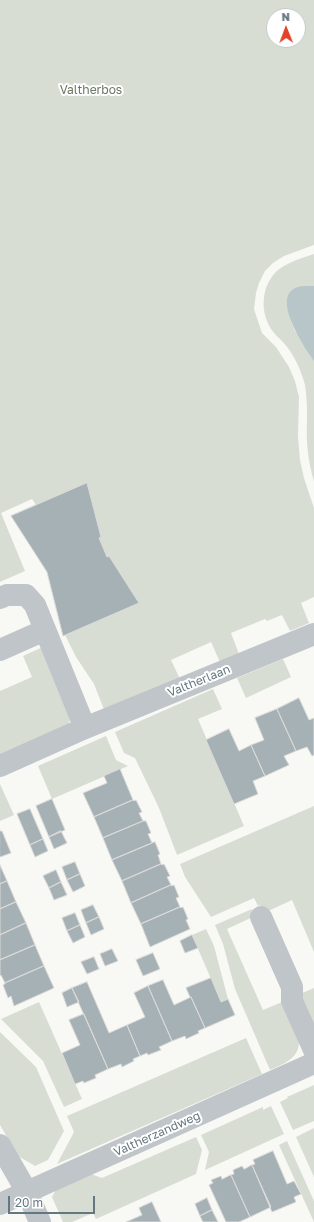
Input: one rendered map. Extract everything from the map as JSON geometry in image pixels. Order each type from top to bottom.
[{"type":"street","points":[[0,598],[7,595],[26,595],[35,605],[85,728]]},
{"type":"street","points":[[0,650],[45,630]]},
{"type":"street","name":"Valtherlaan","points":[[0,766],[85,728],[314,634]]},
{"type":"street","points":[[262,917],[292,987],[292,1001],[314,1050]]},
{"type":"street","name":"Valtherzandweg","points":[[0,1204],[314,1063]]},
{"type":"street","points":[[0,1145],[27,1192],[40,1222]]},
{"type":"green space","name":"Valtherbos","points":[[0,0],[314,0],[314,245],[284,256],[273,263],[265,271],[256,293],[254,309],[262,333],[276,347],[289,367],[295,381],[299,397],[298,436],[300,460],[314,508],[314,597],[301,603],[309,623],[290,631],[282,615],[267,621],[265,619],[231,633],[239,654],[220,662],[211,642],[171,660],[180,679],[105,712],[94,684],[76,657],[65,635],[139,603],[109,556],[107,557],[36,505],[32,499],[1,513],[25,571],[0,582]]},
{"type":"green space","points":[[314,254],[314,286],[296,288],[288,302],[294,329],[314,361],[314,481],[308,452],[305,385],[294,357],[267,322],[264,298],[268,282],[278,270],[291,262]]},
{"type":"green space","points":[[45,646],[71,718],[68,725],[0,758],[0,691],[32,677],[23,656]]},
{"type":"green space","points":[[283,659],[291,677],[246,698],[237,678]]},
{"type":"green space","points":[[213,689],[222,709],[198,719],[244,826],[177,855],[159,808],[135,758],[124,753],[115,732]]},
{"type":"green space","points":[[106,736],[116,760],[128,766],[52,799],[38,766]]},
{"type":"green space","points":[[0,784],[14,815],[0,821]]},
{"type":"green space","points":[[314,806],[314,952],[292,900],[264,913],[254,898],[211,917],[185,877],[180,864]]},
{"type":"green space","points":[[252,909],[255,916],[227,929],[263,1010],[282,1002],[299,1040],[299,1046],[294,1056],[286,1063],[270,1070],[235,989],[223,944],[215,925]]},
{"type":"green space","points":[[206,929],[214,946],[228,999],[221,1002],[192,935]]},
{"type":"green space","points":[[314,988],[314,1029],[300,994]]},
{"type":"green space","points":[[39,1002],[82,1099],[64,1107],[43,1061],[1,1019]]},
{"type":"green space","points":[[0,1032],[36,1067],[64,1131],[48,1160],[35,1166],[18,1156],[0,1125]]},
{"type":"green space","points":[[246,1038],[262,1074],[57,1164],[74,1132],[67,1116]]},
{"type":"green space","points":[[314,1085],[314,1121],[293,1130],[280,1102],[288,1098],[287,1097]]},
{"type":"green space","points":[[271,1106],[284,1134],[205,1170],[209,1152],[201,1135],[263,1107],[263,1110]]},
{"type":"green space","points":[[314,1128],[314,1177],[296,1137]]},
{"type":"green space","points":[[196,1137],[202,1150],[196,1174],[96,1219],[93,1213],[72,1222],[63,1222],[52,1197],[58,1186],[91,1174],[102,1178]]},
{"type":"green space","points":[[287,1141],[314,1201],[314,1222],[279,1145]]},
{"type":"shaded area","points":[[314,286],[314,361],[293,326],[287,305],[288,297],[294,288]]},
{"type":"building","points":[[87,483],[101,537],[99,538],[107,557],[109,556],[139,603],[63,636],[47,572],[11,516]]},
{"type":"building","points":[[299,698],[309,720],[314,718],[314,755],[312,756],[307,747],[296,751],[277,709]]},
{"type":"building","points":[[277,709],[296,751],[284,756],[289,765],[265,776],[251,745],[264,740],[255,718]]},
{"type":"building","points":[[229,729],[239,751],[251,745],[265,776],[253,781],[258,794],[234,804],[206,740]]},
{"type":"building","points":[[120,769],[133,800],[94,817],[83,793],[107,783],[104,776]]},
{"type":"building","points":[[52,799],[65,830],[49,837],[36,806]]},
{"type":"building","points":[[136,800],[142,812],[139,813],[143,821],[103,838],[94,817]]},
{"type":"building","points":[[30,809],[43,839],[30,845],[17,814]]},
{"type":"building","points":[[146,821],[151,833],[148,834],[152,843],[112,860],[103,838]]},
{"type":"building","points":[[0,831],[2,831],[11,853],[0,857]]},
{"type":"building","points":[[61,831],[67,843],[54,849],[49,837]]},
{"type":"building","points":[[43,839],[48,851],[35,857],[30,845]]},
{"type":"building","points":[[155,842],[160,854],[158,855],[161,864],[122,881],[112,860]]},
{"type":"building","points":[[75,862],[80,874],[67,880],[62,867]]},
{"type":"building","points":[[164,864],[170,876],[167,877],[171,885],[131,903],[122,881]]},
{"type":"building","points":[[0,865],[7,881],[0,884]]},
{"type":"building","points":[[56,870],[61,882],[49,888],[43,876]]},
{"type":"building","points":[[80,874],[85,886],[73,892],[67,880]]},
{"type":"building","points":[[7,881],[16,902],[0,909],[0,884]]},
{"type":"building","points":[[61,882],[67,895],[54,900],[49,888]]},
{"type":"building","points":[[174,885],[179,897],[176,898],[180,907],[141,924],[131,903]]},
{"type":"building","points":[[16,902],[26,923],[0,935],[0,909]]},
{"type":"building","points":[[93,905],[99,917],[86,923],[81,910]]},
{"type":"building","points":[[183,907],[190,929],[150,947],[141,924]]},
{"type":"building","points":[[75,913],[80,925],[67,931],[62,918]]},
{"type":"building","points":[[99,917],[104,929],[91,935],[86,923]]},
{"type":"building","points":[[26,923],[35,945],[0,960],[0,935]]},
{"type":"building","points":[[80,925],[85,937],[73,943],[67,931]]},
{"type":"building","points":[[192,935],[198,948],[185,953],[180,941]]},
{"type":"building","points":[[35,945],[44,966],[5,983],[1,975],[0,976],[0,960]]},
{"type":"building","points":[[112,949],[118,961],[105,966],[100,954]]},
{"type":"building","points":[[153,953],[160,969],[143,976],[136,960]]},
{"type":"building","points":[[94,957],[99,969],[87,974],[81,962]]},
{"type":"building","points":[[44,966],[54,988],[14,1006],[11,996],[8,998],[3,985]]},
{"type":"building","points":[[211,978],[221,1002],[228,999],[235,1015],[205,1028],[186,988]]},
{"type":"building","points":[[163,980],[174,1005],[191,997],[205,1028],[198,1031],[199,1033],[186,1039],[185,1036],[172,1041],[148,986]]},
{"type":"building","points":[[87,982],[109,1033],[127,1025],[140,1056],[122,1067],[121,1064],[108,1069],[72,988]]},
{"type":"building","points":[[148,986],[172,1041],[159,1047],[161,1050],[148,1055],[147,1053],[140,1056],[127,1025],[145,1017],[134,993]]},
{"type":"building","points":[[72,988],[79,1002],[67,1007],[62,993]]},
{"type":"building","points":[[84,1014],[108,1069],[95,1075],[96,1078],[84,1083],[83,1081],[75,1084],[62,1053],[80,1045],[69,1020]]},
{"type":"building","points":[[273,1151],[287,1184],[294,1181],[301,1194],[294,1197],[296,1202],[272,1212],[252,1165],[255,1164],[253,1160]]},
{"type":"building","points":[[252,1165],[271,1207],[250,1217],[231,1175],[234,1174],[233,1170],[242,1166],[244,1169]]},
{"type":"building","points":[[231,1175],[250,1217],[239,1222],[226,1222],[209,1185],[213,1183],[211,1180],[221,1176],[222,1179]]},
{"type":"building","points":[[207,1198],[212,1210],[200,1216],[195,1204]]},
{"type":"building","points":[[152,1202],[161,1222],[126,1222],[142,1215],[139,1208]]},
{"type":"building","points":[[212,1210],[218,1222],[203,1222],[200,1216]]}]
